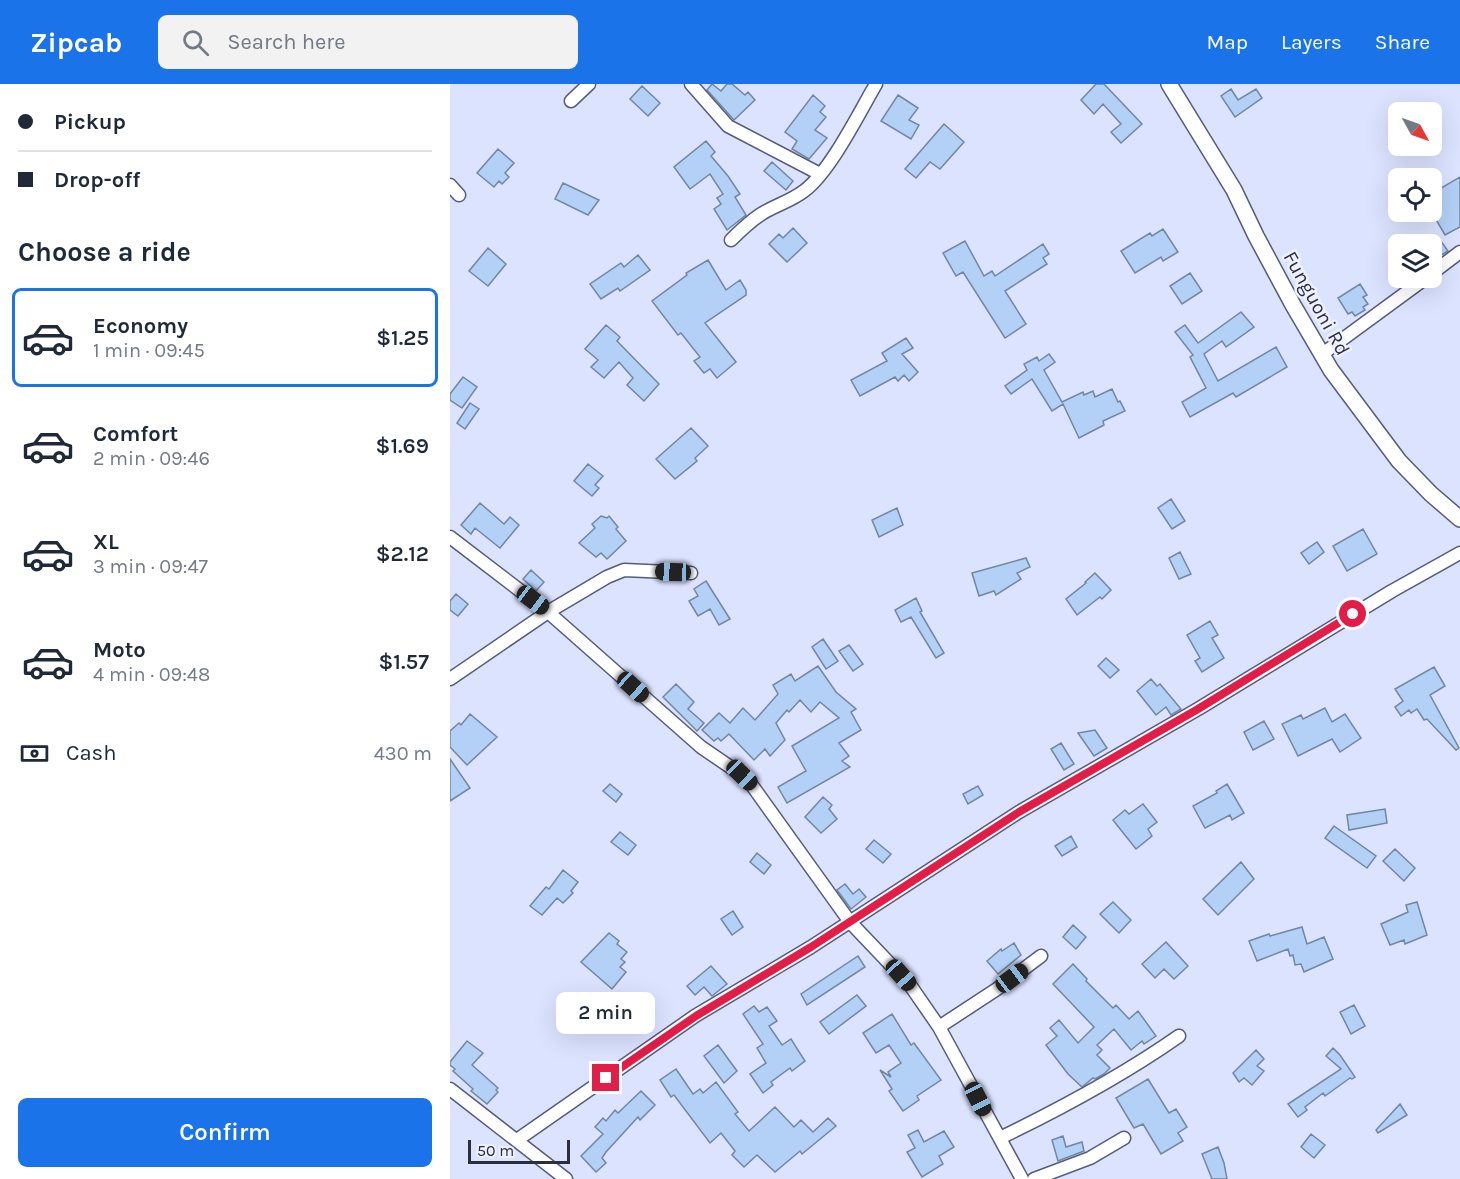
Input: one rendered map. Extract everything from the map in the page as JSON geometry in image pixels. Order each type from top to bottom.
[{"type":"street","points":[[571,101],[589,84]]},
{"type":"street","points":[[691,84],[728,126],[820,174]]},
{"type":"street","points":[[731,240],[762,213],[803,192],[820,174],[876,84]]},
{"type":"street","name":"Funguoni Rd","points":[[1168,84],[1234,190],[1256,236],[1321,355],[1399,462],[1460,519]]},
{"type":"street","points":[[450,185],[459,195]]},
{"type":"street","points":[[1442,266],[1460,252]]},
{"type":"street","points":[[1321,355],[1412,288]]},
{"type":"street","points":[[450,537],[548,612],[701,747],[742,775],[751,784],[850,922],[910,985],[939,1027],[1022,1179]]},
{"type":"street","points":[[517,1140],[696,1016],[850,922],[1019,812],[1198,709],[1392,591],[1460,553]]},
{"type":"street","points":[[450,680],[548,612],[607,577],[624,570],[691,573]]},
{"type":"street","points":[[939,1027],[997,989],[1041,956]]},
{"type":"street","points":[[1000,1138],[1098,1089],[1179,1036]]},
{"type":"street","points":[[450,1089],[566,1179]]},
{"type":"street","points":[[1034,1179],[1090,1158],[1124,1138]]},
{"type":"building","points":[[712,84],[721,91],[727,84],[732,84],[745,95],[748,92],[755,100],[734,120],[707,90]]},
{"type":"building","points":[[1096,84],[1104,84],[1142,124],[1121,143],[1111,132],[1121,124],[1103,104],[1094,114],[1081,100]]},
{"type":"building","points":[[642,86],[660,103],[648,116],[630,99]]},
{"type":"building","points":[[1231,89],[1238,100],[1256,89],[1262,98],[1235,117],[1221,96]]},
{"type":"building","points":[[813,95],[825,106],[820,112],[826,117],[815,130],[827,138],[809,159],[792,149],[797,141],[785,132]]},
{"type":"building","points":[[898,95],[918,108],[909,120],[919,125],[911,139],[881,121]]},
{"type":"building","points":[[944,124],[964,142],[940,169],[930,162],[916,178],[905,169]]},
{"type":"building","points":[[706,141],[715,152],[711,156],[740,194],[735,197],[746,215],[727,230],[714,209],[721,204],[717,198],[723,194],[710,174],[690,189],[674,167]]},
{"type":"building","points":[[498,149],[514,163],[505,173],[509,177],[502,184],[499,181],[494,187],[477,173]]},
{"type":"building","points":[[772,162],[793,181],[786,190],[764,171]]},
{"type":"building","points":[[1460,177],[1460,227],[1445,235],[1437,222],[1442,222],[1442,188]]},
{"type":"building","points":[[563,183],[599,200],[588,215],[555,199]]},
{"type":"building","points":[[793,228],[807,243],[787,262],[769,244],[779,234],[783,238]]},
{"type":"building","points":[[1163,229],[1178,252],[1163,261],[1161,257],[1135,273],[1121,251],[1150,233],[1152,236]]},
{"type":"building","points":[[965,241],[984,276],[992,271],[995,276],[1043,244],[1049,254],[1043,258],[1047,264],[1005,291],[1026,324],[1005,338],[963,272],[956,276],[943,253]]},
{"type":"building","points":[[1442,243],[1448,251],[1442,255]]},
{"type":"building","points":[[488,248],[506,264],[488,286],[469,271]]},
{"type":"building","points":[[638,255],[650,270],[620,291],[618,288],[601,299],[590,284],[621,263],[624,267]]},
{"type":"building","points":[[708,260],[726,290],[740,280],[746,290],[746,295],[705,323],[736,362],[717,378],[710,369],[704,373],[694,361],[700,357],[681,333],[678,335],[652,301],[687,275],[686,273]]},
{"type":"building","points":[[1190,273],[1202,291],[1182,304],[1170,286]]},
{"type":"building","points":[[1360,284],[1367,295],[1363,297],[1368,304],[1363,307],[1365,310],[1355,316],[1352,312],[1348,314],[1338,298]]},
{"type":"building","points":[[1241,312],[1254,327],[1226,347],[1222,341],[1204,354],[1218,381],[1276,347],[1287,367],[1236,397],[1233,393],[1190,417],[1182,402],[1206,388],[1190,357],[1193,355],[1175,332],[1185,325],[1198,343]]},
{"type":"building","points":[[606,325],[620,337],[617,341],[659,384],[644,401],[627,385],[633,378],[619,362],[604,378],[591,367],[598,360],[585,349]]},
{"type":"building","points":[[906,338],[913,348],[902,354],[918,372],[909,381],[904,375],[898,381],[895,377],[860,396],[851,380],[887,361],[882,353]]},
{"type":"building","points":[[1049,354],[1055,362],[1044,370],[1062,402],[1083,392],[1084,395],[1093,391],[1095,397],[1112,389],[1125,411],[1103,421],[1104,425],[1079,438],[1063,404],[1052,411],[1032,379],[1011,394],[1005,386],[1027,370],[1024,364],[1037,357],[1039,361]]},
{"type":"building","points":[[463,377],[477,387],[462,408],[450,400],[450,394]]},
{"type":"building","points":[[470,403],[479,409],[465,429],[457,423]]},
{"type":"building","points":[[691,428],[708,446],[695,458],[697,461],[675,479],[656,459]]},
{"type":"building","points":[[588,464],[603,476],[595,485],[599,488],[592,496],[574,481]]},
{"type":"building","points":[[1171,499],[1185,521],[1172,529],[1158,508]]},
{"type":"building","points":[[480,503],[504,524],[510,517],[519,525],[500,548],[475,528],[471,534],[461,525]]},
{"type":"building","points":[[897,508],[903,525],[879,537],[872,520]]},
{"type":"building","points":[[601,516],[607,518],[609,516],[626,541],[607,559],[601,553],[596,557],[579,543],[595,528],[592,524]]},
{"type":"building","points":[[1363,529],[1377,554],[1347,571],[1333,546]]},
{"type":"building","points":[[1317,542],[1324,552],[1309,564],[1301,553]]},
{"type":"building","points":[[1180,552],[1191,574],[1179,579],[1169,558]]},
{"type":"building","points":[[1026,558],[1030,567],[1017,573],[1021,579],[996,595],[994,591],[979,596],[972,573]]},
{"type":"building","points":[[531,570],[544,582],[536,591],[523,579]]},
{"type":"building","points":[[1095,573],[1111,590],[1102,599],[1100,597],[1077,615],[1066,599]]},
{"type":"building","points":[[706,581],[730,619],[719,625],[710,609],[698,616],[689,601],[698,596],[694,589]]},
{"type":"building","points":[[456,594],[468,604],[458,616],[450,610],[450,601]]},
{"type":"building","points":[[916,598],[922,611],[920,612],[944,653],[936,658],[911,617],[901,622],[895,610]]},
{"type":"building","points":[[1210,621],[1218,635],[1212,638],[1224,658],[1202,672],[1195,661],[1200,658],[1187,635]]},
{"type":"building","points":[[823,639],[838,661],[826,669],[812,647]]},
{"type":"building","points":[[849,645],[863,664],[853,671],[839,651]]},
{"type":"building","points":[[1106,658],[1119,670],[1110,678],[1098,666]]},
{"type":"building","points":[[818,666],[836,692],[856,709],[851,712],[861,730],[839,743],[849,756],[842,761],[850,767],[787,803],[778,787],[806,771],[792,746],[839,718],[820,702],[811,712],[800,700],[776,723],[785,740],[770,756],[765,749],[754,760],[729,734],[721,741],[718,738],[714,741],[702,730],[719,713],[730,723],[743,708],[755,720],[778,694],[773,685],[791,674],[795,681]]},
{"type":"building","points":[[1434,667],[1445,686],[1430,695],[1459,748],[1456,750],[1427,719],[1424,720],[1417,709],[1411,713],[1409,710],[1401,716],[1395,707],[1403,701],[1395,689]]},
{"type":"building","points":[[1151,679],[1157,686],[1160,684],[1181,709],[1171,715],[1166,707],[1156,715],[1137,691]]},
{"type":"building","points":[[676,684],[694,702],[688,709],[704,723],[697,731],[663,697]]},
{"type":"building","points":[[1325,708],[1332,722],[1345,714],[1361,738],[1340,752],[1332,739],[1298,756],[1282,724],[1301,715],[1303,719]]},
{"type":"building","points":[[470,714],[497,737],[467,765],[450,747],[450,731],[459,723],[461,725]]},
{"type":"building","points":[[1264,721],[1274,739],[1253,750],[1244,732]]},
{"type":"building","points":[[1095,730],[1107,748],[1094,756],[1078,733]]},
{"type":"building","points":[[1061,743],[1074,764],[1064,770],[1051,749]]},
{"type":"building","points":[[450,759],[470,788],[450,801]]},
{"type":"building","points":[[610,784],[622,794],[616,802],[603,791]]},
{"type":"building","points":[[1227,784],[1244,813],[1232,820],[1230,815],[1205,828],[1193,806],[1217,793],[1216,791]]},
{"type":"building","points":[[978,786],[983,795],[968,804],[963,794]]},
{"type":"building","points":[[823,797],[832,805],[829,809],[837,819],[821,833],[805,817]]},
{"type":"building","points":[[1143,804],[1157,822],[1148,829],[1152,836],[1136,849],[1113,820],[1125,810],[1129,814]]},
{"type":"building","points":[[1385,809],[1387,823],[1349,830],[1347,815]]},
{"type":"building","points":[[1334,826],[1376,856],[1367,868],[1325,838]]},
{"type":"building","points":[[620,832],[636,845],[628,855],[611,842]]},
{"type":"building","points":[[1071,836],[1077,847],[1062,856],[1055,846]]},
{"type":"building","points":[[874,840],[891,854],[883,863],[866,849]]},
{"type":"building","points":[[1395,849],[1415,868],[1404,881],[1383,861]]},
{"type":"building","points":[[757,853],[771,865],[764,874],[750,862]]},
{"type":"building","points":[[1241,862],[1254,879],[1218,915],[1203,899]]},
{"type":"building","points":[[563,870],[578,882],[571,891],[573,893],[563,903],[557,898],[542,915],[530,906],[546,887],[549,889]]},
{"type":"building","points":[[845,884],[853,894],[859,889],[866,897],[851,909],[837,890]]},
{"type":"building","points":[[1113,902],[1131,920],[1119,933],[1100,914]]},
{"type":"building","points":[[1417,902],[1427,935],[1405,944],[1404,940],[1390,945],[1381,924],[1408,912],[1406,905]]},
{"type":"building","points":[[733,911],[743,927],[732,935],[721,919]]},
{"type":"building","points":[[1073,925],[1086,937],[1076,949],[1063,937]]},
{"type":"building","points":[[1302,927],[1307,944],[1324,937],[1333,959],[1304,972],[1301,964],[1295,965],[1293,955],[1290,956],[1288,949],[1257,961],[1249,941]]},
{"type":"building","points":[[609,933],[627,952],[621,959],[625,962],[620,967],[626,972],[612,989],[581,962]]},
{"type":"building","points":[[1166,942],[1188,966],[1174,979],[1164,969],[1155,978],[1142,964]]},
{"type":"building","points":[[1014,943],[1021,955],[998,974],[987,961],[1001,949],[1002,951]]},
{"type":"building","points":[[858,956],[865,967],[807,1005],[801,994]]},
{"type":"building","points":[[1073,964],[1087,979],[1086,981],[1113,1008],[1116,1005],[1129,1019],[1138,1011],[1156,1036],[1144,1044],[1142,1041],[1131,1050],[1114,1029],[1097,1045],[1102,1050],[1097,1055],[1110,1068],[1082,1087],[1068,1074],[1046,1045],[1057,1036],[1050,1028],[1059,1020],[1078,1043],[1094,1027],[1053,984]]},
{"type":"building","points":[[711,966],[727,984],[712,996],[704,987],[695,995],[687,986]]},
{"type":"building","points":[[857,995],[866,1006],[829,1034],[820,1022]]},
{"type":"building","points":[[1354,1005],[1365,1026],[1351,1034],[1340,1012]]},
{"type":"building","points":[[754,1006],[759,1012],[767,1007],[777,1021],[769,1026],[782,1045],[791,1039],[805,1061],[792,1071],[790,1068],[771,1082],[773,1085],[763,1093],[750,1074],[766,1063],[757,1048],[763,1044],[743,1014]]},
{"type":"building","points":[[892,1014],[911,1045],[914,1043],[941,1080],[917,1096],[919,1100],[903,1111],[889,1091],[892,1089],[880,1070],[891,1077],[888,1072],[901,1063],[889,1045],[876,1053],[863,1033]]},
{"type":"building","points":[[467,1041],[483,1053],[472,1065],[498,1088],[496,1090],[498,1092],[487,1104],[471,1091],[473,1089],[453,1071],[455,1069],[450,1065]]},
{"type":"building","points":[[718,1045],[737,1071],[724,1083],[704,1056]]},
{"type":"building","points":[[1333,1048],[1355,1077],[1350,1078],[1325,1096],[1323,1093],[1305,1107],[1307,1110],[1298,1117],[1288,1104],[1341,1069],[1326,1056]]},
{"type":"building","points":[[1256,1050],[1264,1059],[1257,1066],[1264,1071],[1252,1085],[1244,1078],[1239,1082],[1233,1073]]},
{"type":"building","points":[[676,1069],[693,1094],[700,1089],[703,1093],[716,1082],[738,1112],[735,1114],[749,1131],[775,1107],[794,1127],[801,1120],[813,1132],[828,1118],[836,1126],[802,1154],[800,1151],[775,1172],[757,1155],[744,1167],[732,1155],[735,1151],[721,1133],[710,1143],[674,1095],[671,1097],[660,1080]]},
{"type":"building","points":[[1148,1079],[1169,1113],[1176,1109],[1187,1127],[1178,1133],[1183,1141],[1161,1154],[1143,1124],[1134,1128],[1116,1098]]},
{"type":"building","points":[[641,1091],[655,1105],[640,1120],[638,1117],[606,1152],[602,1158],[606,1163],[596,1172],[581,1156],[603,1134],[595,1127],[603,1118],[606,1121],[615,1110],[618,1113]]},
{"type":"building","points":[[1400,1104],[1407,1115],[1378,1133],[1376,1130]]},
{"type":"building","points":[[918,1130],[924,1142],[944,1131],[954,1147],[939,1156],[943,1164],[922,1177],[907,1152],[915,1148],[908,1135]]},
{"type":"building","points":[[1311,1134],[1325,1145],[1314,1158],[1301,1147]]},
{"type":"building","points":[[1063,1136],[1066,1147],[1082,1142],[1084,1151],[1058,1161],[1052,1140]]},
{"type":"building","points":[[1218,1147],[1227,1179],[1212,1179],[1202,1154]]},
{"type":"route","points":[[606,1078],[696,1016],[811,947],[1019,812],[1198,709],[1353,614]]}]
